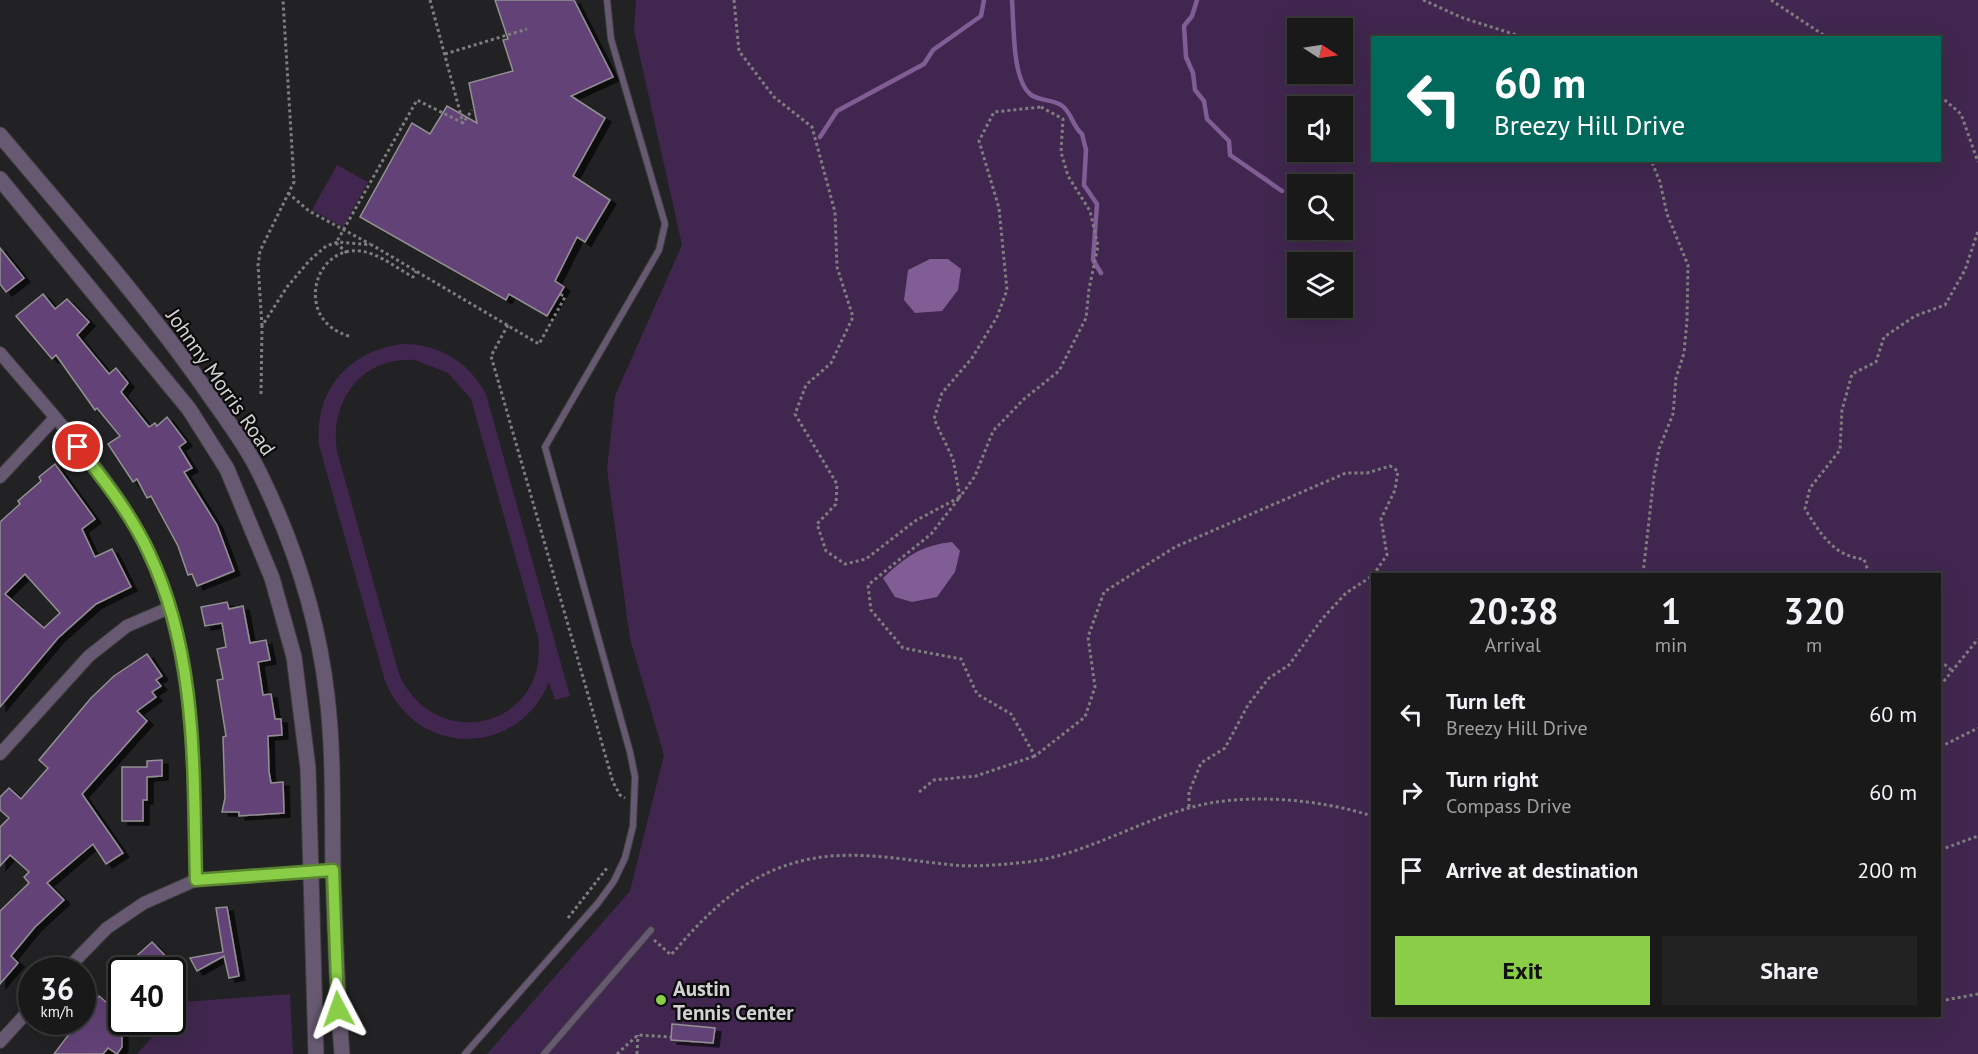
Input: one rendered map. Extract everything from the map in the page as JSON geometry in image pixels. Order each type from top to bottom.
[{"type":"street","name":"Johnny Morris Road","points":[[0,135],[171,340],[233,429],[258,469],[305,582],[317,632],[327,695],[334,772],[333,870],[336,987],[342,1054]]},
{"type":"street","name":"Johnny Morris Road","points":[[0,178],[189,409],[227,469],[272,578],[294,657],[308,768],[309,873],[316,1054]]},
{"type":"street","points":[[0,353],[116,496],[149,553],[169,608],[186,671],[193,732],[196,880]]},
{"type":"street","points":[[0,477],[55,418]]},
{"type":"street","points":[[0,754],[89,656],[127,626],[169,608]]},
{"type":"street","points":[[79,957],[107,928],[144,903],[196,880],[333,870]]},
{"type":"street","points":[[0,1042],[18,1022]]},
{"type":"lane","points":[[465,1054],[598,903],[625,858],[633,826],[635,777],[630,752],[545,447],[659,250],[665,224],[611,39],[607,0]]},
{"type":"lane","points":[[544,1054],[649,932]]},
{"type":"path","points":[[261,394],[262,326],[258,265],[260,251],[294,182],[283,0]]},
{"type":"path","points":[[430,0],[463,123]]},
{"type":"path","points":[[734,0],[739,51],[774,97],[812,127],[836,212],[837,267],[853,317],[831,363],[806,385],[795,414],[837,484],[836,504],[817,524],[826,551],[845,564],[866,559],[915,521],[960,497]]},
{"type":"path","points":[[1423,0],[1463,18],[1520,36]]},
{"type":"path","points":[[1771,0],[1825,36]]},
{"type":"path","points":[[445,54],[527,29]]},
{"type":"path","points":[[1941,97],[1961,114],[1978,162]]},
{"type":"path","points":[[336,243],[417,100],[463,123]]},
{"type":"path","points":[[960,497],[953,459],[934,419],[942,393],[972,358],[998,317],[1007,290],[999,208],[979,141],[994,111],[1041,107],[1063,119],[1061,152],[1068,176],[1090,211],[1098,246],[1089,289],[1086,318],[1059,371],[1024,399],[993,431],[975,476],[960,497],[931,534],[868,585],[871,610],[903,648],[961,659],[977,694],[1011,714],[1035,756]]},
{"type":"path","points":[[463,123],[472,110]]},
{"type":"path","points":[[1643,573],[1654,476],[1659,450],[1673,414],[1676,378],[1684,353],[1687,321],[1688,265],[1667,214],[1653,162]]},
{"type":"path","points":[[288,193],[309,211],[372,245],[539,344],[565,297],[560,294]]},
{"type":"path","points":[[1869,573],[1864,559],[1849,558],[1830,544],[1820,531],[1805,509],[1810,488],[1840,450],[1842,410],[1852,374],[1876,362],[1884,338],[1915,316],[1945,305],[1965,270],[1978,231]]},
{"type":"path","points":[[262,326],[287,287],[309,261],[326,246],[336,243],[372,245]]},
{"type":"path","points":[[336,243],[347,253]]},
{"type":"path","points":[[349,336],[329,327],[321,316],[315,297],[319,274],[325,264],[347,253],[372,254],[413,277],[416,272]]},
{"type":"path","points":[[508,326],[491,356],[613,782],[620,795],[625,798],[625,808]]},
{"type":"path","points":[[919,792],[934,780],[976,776],[1035,756],[1085,717],[1095,687],[1088,636],[1104,592],[1175,547],[1262,507],[1346,473],[1367,473],[1389,466],[1398,471],[1395,490],[1382,519],[1387,555],[1374,573]]},
{"type":"path","points":[[1189,807],[1189,792],[1201,763],[1225,748],[1248,705],[1269,678],[1289,665],[1322,619],[1346,593],[1371,576]]},
{"type":"path","points":[[1941,685],[1978,639]]},
{"type":"path","points":[[1941,661],[1951,670]]},
{"type":"path","points":[[1941,746],[1978,728]]},
{"type":"path","points":[[649,932],[671,955],[704,918],[730,895],[777,868],[816,856],[838,853],[885,856],[956,866],[1019,863],[1059,855],[1189,807],[1247,800],[1310,802],[1371,816]]},
{"type":"path","points":[[1941,850],[1978,836]]},
{"type":"path","points":[[567,918],[608,866]]},
{"type":"path","points":[[1941,1001],[1978,994]]},
{"type":"path","points":[[617,1054],[638,1035],[671,1037]]},
{"type":"path","points":[[637,1054],[638,1035]]},
{"type":"shaded area","points":[[636,0],[1978,0],[1978,1054],[487,1054],[630,891],[664,755],[630,639],[607,469],[615,396],[682,245],[634,30]]},
{"type":"shaded area","points":[[337,165],[368,182],[343,227],[312,210]]},
{"type":"shaded area","points":[[930,259],[948,259],[961,269],[958,290],[942,311],[915,313],[904,300],[908,270]]},
{"type":"shaded area","points":[[402,344],[440,351],[470,372],[486,394],[570,696],[555,700],[549,682],[534,707],[515,725],[492,735],[467,739],[442,735],[419,724],[400,706],[385,681],[319,445],[322,407],[329,391],[339,376],[351,365],[383,348]],"holes":[[[415,360],[448,373],[471,399],[538,637],[537,668],[527,692],[509,710],[487,720],[462,722],[438,715],[416,700],[399,674],[337,451],[336,433],[338,415],[344,399],[353,385],[365,374],[379,366],[396,361]]]},
{"type":"shaded area","points":[[952,542],[960,551],[955,572],[937,597],[912,602],[895,597],[883,578],[914,553]]},
{"type":"shaded area","points":[[290,994],[293,1054],[137,1054],[154,1035],[186,1035],[186,1002]]},
{"type":"building","points":[[495,0],[574,0],[613,77],[571,96],[605,118],[573,176],[610,200],[585,242],[577,237],[555,281],[564,287],[547,316],[509,294],[506,300],[360,217],[412,123],[430,134],[447,106],[477,123],[469,83],[513,71],[503,40],[508,39]]},
{"type":"building","points":[[0,248],[24,278],[6,292],[0,284]]},
{"type":"building","points":[[43,294],[55,309],[67,299],[89,322],[77,335],[109,374],[116,368],[128,383],[121,392],[149,427],[155,423],[157,426],[167,417],[186,442],[179,447],[192,468],[184,472],[217,525],[234,571],[197,586],[192,574],[188,575],[178,546],[151,496],[147,498],[137,479],[133,482],[108,444],[120,436],[97,408],[95,410],[56,355],[52,359],[16,316]]},
{"type":"building","points":[[55,464],[95,519],[82,529],[95,557],[112,549],[131,587],[96,604],[58,638],[0,707],[0,522],[20,504],[18,501],[41,481],[39,477]],"holes":[[[25,574],[60,613],[44,628],[5,594]]]},
{"type":"building","points":[[227,602],[229,609],[243,606],[250,643],[266,640],[270,660],[258,662],[263,695],[271,694],[275,719],[281,719],[282,735],[268,736],[269,772],[271,783],[283,782],[284,813],[239,816],[239,812],[222,812],[225,798],[223,737],[226,736],[217,680],[223,679],[217,649],[226,647],[222,623],[205,626],[201,607]]},
{"type":"building","points":[[147,654],[162,676],[156,680],[161,686],[152,692],[156,697],[137,711],[147,721],[82,794],[123,853],[106,864],[93,844],[47,883],[64,900],[35,927],[11,956],[18,963],[0,984],[0,911],[29,883],[24,877],[29,872],[10,855],[0,866],[0,827],[9,818],[0,810],[0,797],[9,788],[21,799],[48,768],[39,760],[91,698],[114,676]]},
{"type":"building","points":[[162,760],[162,776],[147,777],[147,800],[143,800],[143,821],[122,821],[122,767],[147,767],[147,761]]},
{"type":"building","points":[[227,907],[239,976],[229,978],[224,956],[197,971],[190,958],[223,952],[216,908]]},
{"type":"building","points":[[152,942],[166,957],[135,957]]},
{"type":"building","points":[[99,996],[106,1002],[108,1000],[108,1035],[122,1035],[122,1047],[117,1054],[108,1048],[103,1054],[54,1054],[68,1035],[96,1035],[96,1000]]},
{"type":"building","points":[[672,1024],[715,1028],[713,1043],[671,1040]]},
{"type":"waterway","points":[[820,137],[837,111],[924,64],[933,50],[981,16],[984,0]]},
{"type":"waterway","points":[[1012,0],[1015,50],[1024,87],[1033,96],[1057,103],[1065,108],[1082,134],[1086,150],[1084,185],[1097,204],[1093,260],[1101,273]]},
{"type":"waterway","points":[[1197,0],[1192,16],[1184,26],[1186,57],[1193,73],[1195,90],[1204,101],[1207,119],[1229,141],[1230,155],[1282,191]]},
{"type":"place","name":"Austin Tennis Center","points":[[661,1000]]},
{"type":"route","points":[[78,447],[116,496],[149,553],[169,608],[186,671],[193,732],[196,880],[333,870],[338,1009]]}]
